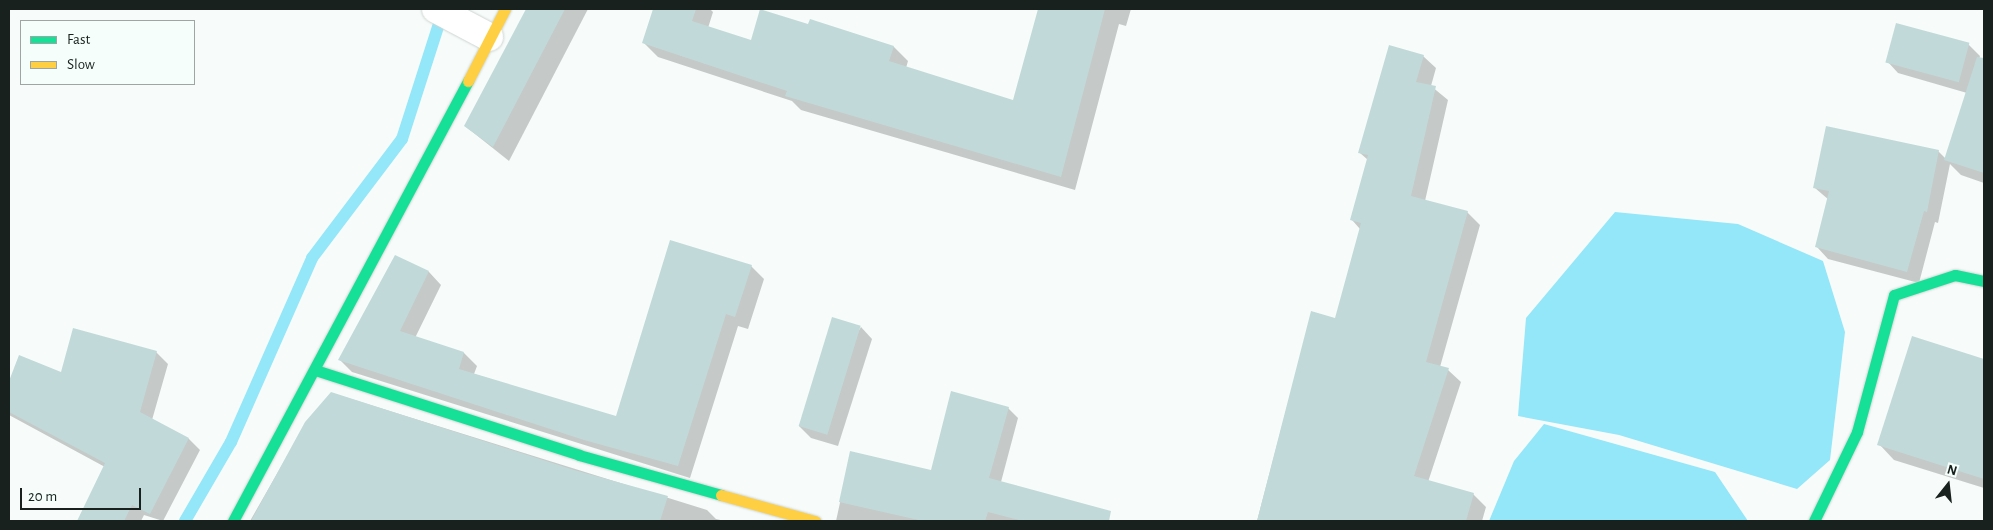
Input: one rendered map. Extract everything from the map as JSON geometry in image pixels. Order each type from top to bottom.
[{"type":"street","points":[[436,9],[490,37]]},
{"type":"street","points":[[233,521],[315,370],[505,9]]},
{"type":"street","points":[[1814,521],[1857,432],[1894,295],[1955,275],[1984,281]]},
{"type":"street","points":[[315,370],[579,455],[814,521]]},
{"type":"water","points":[[1615,212],[1738,224],[1823,261],[1845,332],[1830,460],[1797,489],[1619,435],[1518,416],[1526,318]]},
{"type":"water","points":[[1544,424],[1715,472],[1748,521],[1489,521],[1514,461]]},
{"type":"building","points":[[526,9],[565,9],[493,147],[464,126]]},
{"type":"building","points":[[653,9],[696,9],[692,21],[751,40],[760,9],[808,24],[810,19],[894,46],[889,61],[1013,100],[1038,9],[1105,9],[1061,177],[785,96],[787,91],[642,43]]},
{"type":"building","points":[[1896,23],[1969,43],[1959,82],[1885,63]]},
{"type":"building","points":[[1389,45],[1424,55],[1416,82],[1436,86],[1411,196],[1468,211],[1426,362],[1449,368],[1414,476],[1474,493],[1466,521],[1257,521],[1311,311],[1335,318],[1361,223],[1350,220],[1368,155],[1358,153]]},
{"type":"building","points":[[1977,57],[1984,58],[1984,173],[1944,160]]},
{"type":"building","points":[[1826,126],[1939,150],[1927,212],[1924,211],[1907,272],[1815,247],[1829,191],[1813,188]]},
{"type":"building","points":[[670,240],[752,265],[735,317],[726,314],[678,466],[584,440],[338,360],[395,255],[429,271],[400,331],[464,352],[459,369],[616,416]]},
{"type":"building","points":[[832,317],[861,326],[827,435],[799,426]]},
{"type":"building","points":[[73,328],[157,351],[140,412],[189,438],[150,514],[132,505],[124,521],[77,521],[105,463],[9,412],[9,381],[19,355],[61,372]]},
{"type":"building","points":[[1912,336],[1984,359],[1984,479],[1877,445]]},
{"type":"building","points":[[951,391],[1009,407],[989,478],[1111,511],[1109,521],[1023,521],[988,512],[985,521],[923,521],[839,502],[850,451],[931,470]]},
{"type":"building","points":[[331,392],[574,470],[668,496],[660,521],[251,521],[305,422]]},
{"type":"waterway","points":[[185,521],[231,442],[312,258],[402,139],[443,11]]},
{"type":"traffic: fast","points":[[233,521],[468,81]]},
{"type":"traffic: fast","points":[[1814,521],[1857,432],[1894,295],[1955,275],[1984,281]]},
{"type":"traffic: fast","points":[[315,370],[579,455],[721,495]]},
{"type":"traffic: slow","points":[[468,81],[505,9]]},
{"type":"traffic: slow","points":[[721,495],[815,521]]}]
